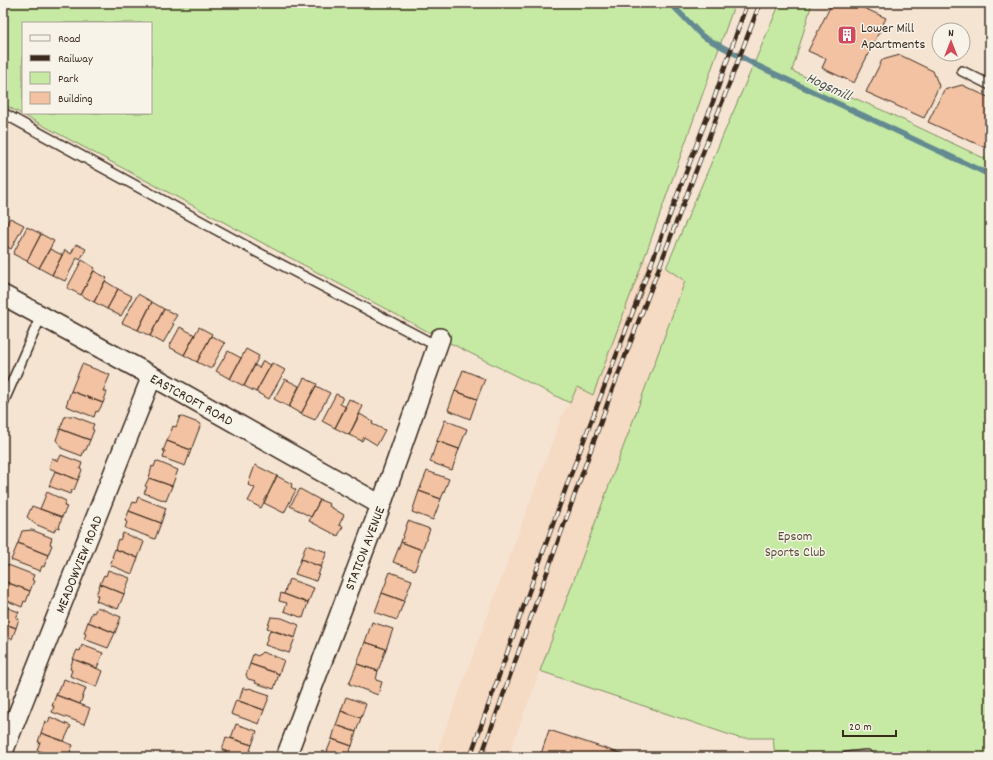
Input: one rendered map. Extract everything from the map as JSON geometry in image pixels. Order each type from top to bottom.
[{"type":"street","name":"EASTCROFT ROAD","points":[[3,295],[152,376],[381,505]]},
{"type":"street","name":"STATION AVENUE","points":[[286,757],[381,505],[439,342]]},
{"type":"street","name":"MEADOWVIEW ROAD","points":[[3,752],[152,376]]},
{"type":"lane","points":[[962,70],[990,85]]},
{"type":"lane","points":[[3,113],[250,248],[439,342]]},
{"type":"lane","points":[[3,403],[41,316]]},
{"type":"lane","points":[[847,757],[866,755],[869,757]]},
{"type":"shaded area","points":[[630,253],[666,268],[685,280],[508,757],[435,757],[563,413],[570,403]]},
{"type":"green space","points":[[3,3],[735,3],[644,259],[593,395],[577,387],[570,403],[440,338],[3,104]]},
{"type":"green space","name":"Epsom Sports Club","points":[[780,3],[812,3],[792,71],[884,111],[990,161],[990,757],[775,757],[773,738],[739,738],[540,671],[685,281],[666,268]]},
{"type":"building","name":"Lower Mill Apartments","points":[[832,3],[853,3],[886,18],[854,83],[822,68],[826,59],[808,51]]},
{"type":"building","name":"Lower Mill Apartments","points":[[900,55],[933,71],[939,86],[924,118],[866,92],[882,60]]},
{"type":"building","points":[[962,85],[990,98],[990,140],[986,148],[928,122],[944,90]]},
{"type":"building","points":[[10,218],[24,225],[11,249],[3,245],[3,231]]},
{"type":"building","points":[[27,227],[41,234],[27,261],[13,254]]},
{"type":"building","points":[[41,234],[54,241],[39,268],[27,261]]},
{"type":"building","points":[[76,244],[86,249],[80,260],[77,258],[65,281],[52,275],[65,250],[71,254]]},
{"type":"building","points":[[50,249],[62,255],[52,275],[39,268]]},
{"type":"building","points":[[82,260],[95,268],[81,295],[67,288]]},
{"type":"building","points":[[94,271],[107,278],[94,302],[81,295]]},
{"type":"building","points":[[105,281],[118,289],[107,309],[94,302]]},
{"type":"building","points":[[118,289],[132,296],[121,316],[107,309]]},
{"type":"building","points":[[138,294],[152,302],[138,330],[122,323]]},
{"type":"building","points":[[152,302],[164,309],[150,336],[138,330]]},
{"type":"building","points":[[164,309],[177,315],[172,323],[174,324],[163,343],[150,336]]},
{"type":"building","points":[[180,327],[195,335],[184,355],[169,347]]},
{"type":"building","points":[[199,327],[212,334],[197,362],[184,355]]},
{"type":"building","points":[[211,336],[225,343],[211,369],[197,362]]},
{"type":"building","points":[[246,349],[259,356],[244,386],[230,379]]},
{"type":"building","points":[[228,351],[241,358],[230,379],[216,371]]},
{"type":"building","points":[[263,361],[271,365],[256,392],[244,386],[255,365],[259,368]]},
{"type":"building","points":[[272,363],[285,370],[269,399],[256,392]]},
{"type":"building","points":[[82,364],[110,375],[103,391],[107,392],[103,403],[71,391]]},
{"type":"building","points":[[463,370],[485,379],[477,399],[455,391]]},
{"type":"building","points":[[304,378],[317,384],[301,414],[289,407]]},
{"type":"building","points":[[285,379],[299,386],[289,407],[274,399]]},
{"type":"building","points":[[316,386],[330,393],[315,420],[301,414]]},
{"type":"building","points":[[71,391],[103,403],[98,412],[96,411],[94,417],[66,406]]},
{"type":"building","points":[[455,391],[477,399],[470,419],[448,410]]},
{"type":"building","points":[[336,394],[343,397],[340,404],[346,407],[335,428],[322,421]]},
{"type":"building","points":[[349,399],[363,406],[349,435],[335,428]]},
{"type":"building","points":[[360,414],[373,422],[372,424],[385,430],[377,445],[364,437],[362,441],[349,435]]},
{"type":"building","points":[[65,416],[73,416],[94,424],[92,429],[94,430],[90,440],[60,429]]},
{"type":"building","points":[[180,416],[201,424],[191,450],[167,441],[173,426],[176,427]]},
{"type":"building","points":[[445,420],[467,429],[459,449],[437,441]]},
{"type":"building","points":[[60,429],[90,440],[82,456],[61,448],[56,440]]},
{"type":"building","points":[[167,441],[191,450],[185,466],[163,458],[165,451],[163,451]]},
{"type":"building","points":[[437,441],[459,449],[452,470],[430,462]]},
{"type":"building","points":[[61,455],[82,463],[80,469],[82,470],[78,480],[49,468],[52,458],[58,461]]},
{"type":"building","points":[[156,461],[178,470],[172,486],[149,478],[152,466],[154,467]]},
{"type":"building","points":[[255,465],[277,476],[261,508],[248,501],[255,488],[248,485]]},
{"type":"building","points":[[55,471],[78,480],[74,490],[72,490],[70,494],[49,486]]},
{"type":"building","points":[[427,471],[449,479],[441,499],[419,491]]},
{"type":"building","points":[[277,476],[292,484],[291,487],[296,490],[284,513],[264,503]]},
{"type":"building","points":[[149,478],[172,486],[166,501],[144,493],[147,487],[145,486]]},
{"type":"building","points":[[300,489],[320,500],[311,517],[290,506]]},
{"type":"building","points":[[419,491],[441,499],[433,520],[412,512]]},
{"type":"building","points":[[47,492],[66,501],[64,506],[67,507],[62,517],[40,509]]},
{"type":"building","points":[[138,497],[166,508],[161,523],[129,511],[133,502],[136,503]]},
{"type":"building","points":[[320,500],[330,504],[329,506],[344,515],[339,525],[343,526],[338,536],[309,521]]},
{"type":"building","points":[[32,506],[62,517],[59,528],[56,527],[54,532],[35,524],[27,517]]},
{"type":"building","points":[[129,511],[161,523],[155,539],[125,528],[127,522],[125,521]]},
{"type":"building","points":[[408,521],[430,529],[422,550],[401,542]]},
{"type":"building","points":[[32,530],[52,538],[50,544],[52,545],[48,555],[18,543],[22,531]]},
{"type":"building","points":[[123,533],[144,542],[138,558],[115,549],[118,539],[120,540]]},
{"type":"building","points":[[401,542],[422,550],[415,570],[393,562]]},
{"type":"building","points":[[18,543],[48,555],[44,567],[42,566],[40,571],[11,560]]},
{"type":"building","points":[[306,545],[327,552],[321,567],[301,559]]},
{"type":"building","points":[[115,549],[138,558],[132,574],[110,565]]},
{"type":"building","points":[[301,559],[321,567],[316,581],[295,574]]},
{"type":"building","points":[[3,563],[34,575],[32,580],[34,581],[30,591],[3,581]]},
{"type":"building","points":[[108,570],[130,578],[124,594],[100,584],[104,575],[106,576]]},
{"type":"building","points":[[390,572],[412,580],[404,601],[382,593]]},
{"type":"building","points":[[289,579],[314,588],[308,603],[284,594]]},
{"type":"building","points":[[3,581],[30,591],[26,602],[24,601],[22,607],[3,599]]},
{"type":"building","points":[[100,584],[124,594],[118,609],[96,601],[98,595],[96,595]]},
{"type":"building","points":[[281,593],[308,603],[303,618],[284,611],[287,603],[279,601]]},
{"type":"building","points":[[382,593],[404,601],[397,620],[375,612]]},
{"type":"building","points":[[3,606],[19,612],[16,618],[19,619],[16,628],[3,623]]},
{"type":"building","points":[[97,607],[121,617],[115,633],[88,622],[92,612],[94,613]]},
{"type":"building","points":[[271,617],[282,618],[299,625],[295,638],[267,628]]},
{"type":"building","points":[[88,622],[115,633],[108,648],[84,639],[86,634],[84,633]]},
{"type":"building","points":[[372,622],[393,629],[386,649],[365,642]]},
{"type":"building","points":[[3,623],[16,628],[12,639],[9,638],[7,644],[3,642]]},
{"type":"building","points":[[270,630],[295,638],[289,653],[265,645]]},
{"type":"building","points":[[365,642],[386,649],[378,671],[357,664]]},
{"type":"building","points":[[82,645],[103,653],[97,668],[73,659],[77,650],[80,651]]},
{"type":"building","points":[[3,650],[7,651],[5,656],[7,657],[3,667]]},
{"type":"building","points":[[262,652],[284,660],[279,674],[250,664],[253,654],[258,656]]},
{"type":"building","points":[[73,659],[103,671],[97,687],[70,676],[72,670],[70,669]]},
{"type":"building","points":[[250,664],[279,674],[274,689],[255,683],[256,681],[248,679],[246,675]]},
{"type":"building","points":[[357,664],[378,671],[376,680],[382,682],[378,695],[349,684]]},
{"type":"building","points":[[64,679],[86,688],[80,704],[56,695]]},
{"type":"building","points":[[243,688],[249,688],[270,695],[264,710],[239,701]]},
{"type":"building","points":[[56,695],[90,708],[84,724],[52,712],[54,706],[52,706]]},
{"type":"building","points":[[346,697],[366,704],[361,718],[341,711]]},
{"type":"building","points":[[236,700],[264,710],[259,724],[231,714]]},
{"type":"building","points":[[341,711],[361,718],[356,732],[336,725]]},
{"type":"building","points":[[50,717],[71,726],[64,741],[41,733],[45,721],[48,723]]},
{"type":"building","points":[[236,724],[257,731],[252,745],[231,738]]},
{"type":"building","points":[[336,725],[356,732],[352,746],[332,739]]},
{"type":"building","points":[[549,730],[631,757],[540,757]]},
{"type":"building","points":[[41,733],[73,745],[68,757],[61,755],[60,757],[56,757],[37,750]]},
{"type":"building","points":[[226,737],[252,745],[248,757],[234,757],[225,754],[226,751],[222,750]]},
{"type":"building","points":[[332,739],[352,746],[347,757],[335,757],[326,754]]},
{"type":"waterway","name":"Hogsmill","points":[[670,3],[702,36],[756,65],[990,175]]},
{"type":"railway","points":[[470,757],[568,482],[714,99],[747,3]]},
{"type":"railway","points":[[481,757],[610,396],[760,3]]},
{"type":"place","name":"Lower Mill Apartments","points":[[847,35]]}]
